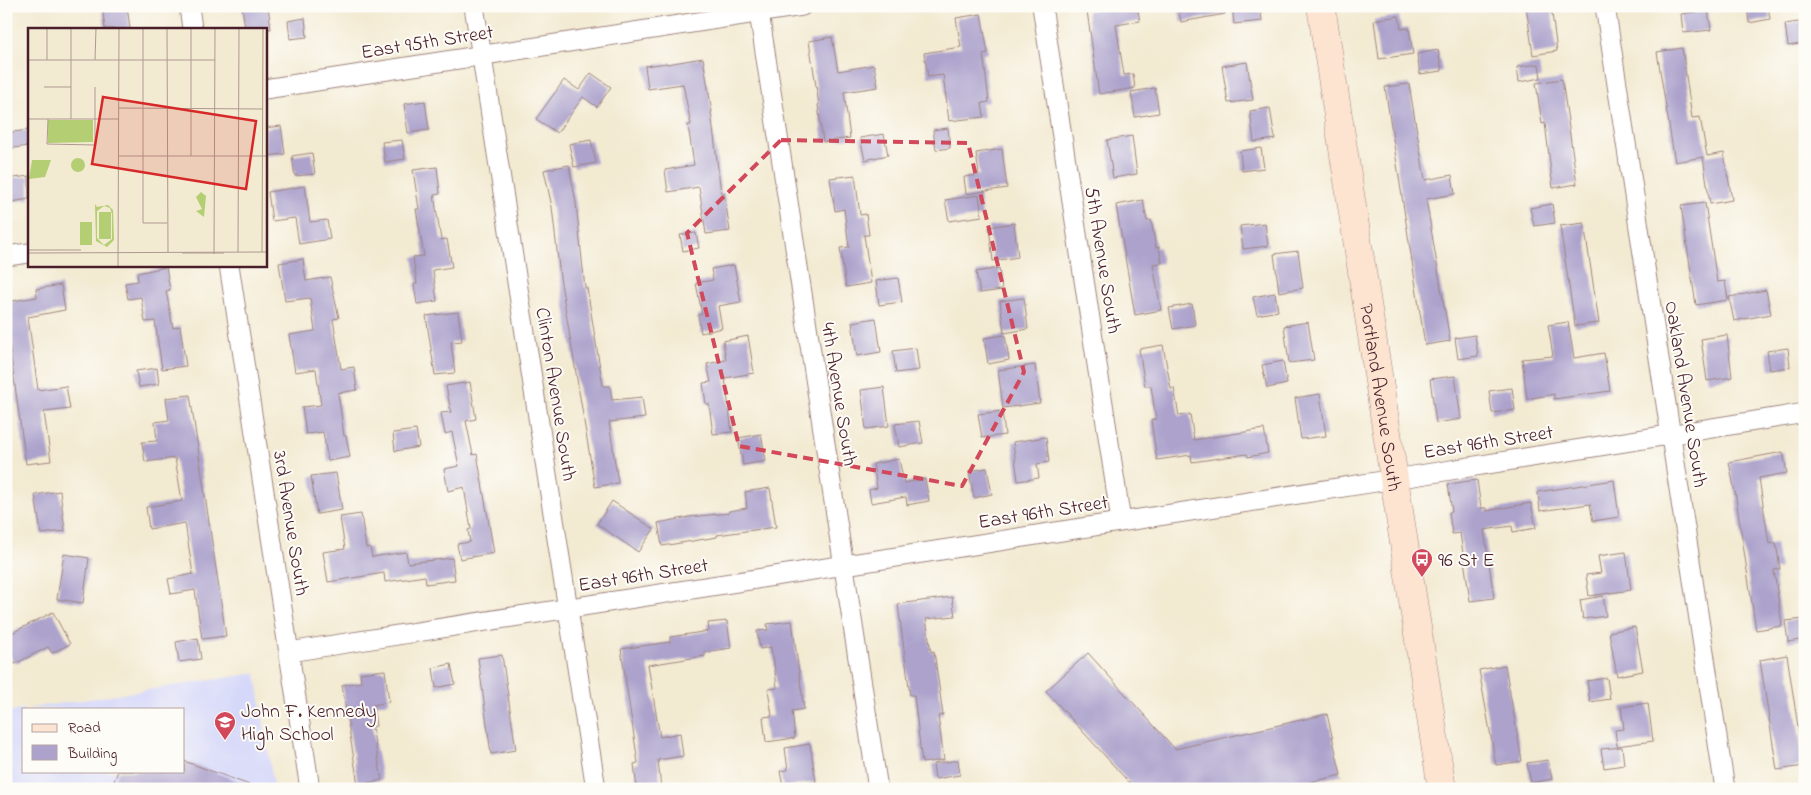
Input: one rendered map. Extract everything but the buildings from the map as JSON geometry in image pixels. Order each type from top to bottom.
[{"type":"main road","name":"Portland Avenue South","points":[[1321,6],[1442,789]]},
{"type":"street","points":[[189,6],[192,28]]},
{"type":"street","name":"Clinton Avenue South","points":[[474,6],[596,789]]},
{"type":"street","name":"East 95th Street","points":[[266,89],[482,56],[758,10],[802,6]]},
{"type":"street","name":"5th Avenue South","points":[[1042,6],[1121,521]]},
{"type":"street","name":"Oakland Avenue South","points":[[1605,6],[1725,789]]},
{"type":"street","name":"4th Avenue South","points":[[758,10],[878,789]]},
{"type":"street","points":[[6,256],[28,253]]},
{"type":"street","name":"3rd Avenue South","points":[[229,266],[310,789]]},
{"type":"street","name":"East 96th Street","points":[[289,652],[1805,413]]},
{"type":"highlighted area","points":[[781,140],[968,143],[1024,372],[962,486],[739,446],[687,233]]},
{"type":"shaded area","name":"John F. Kennedy High School","points":[[256,673],[274,789],[6,789],[6,712],[22,709],[22,772],[185,772],[185,708],[31,708]]},
{"type":"place","name":"96 St E","points":[[1422,578]]},
{"type":"place","name":"John F. Kennedy High School","points":[[225,741]]}]
